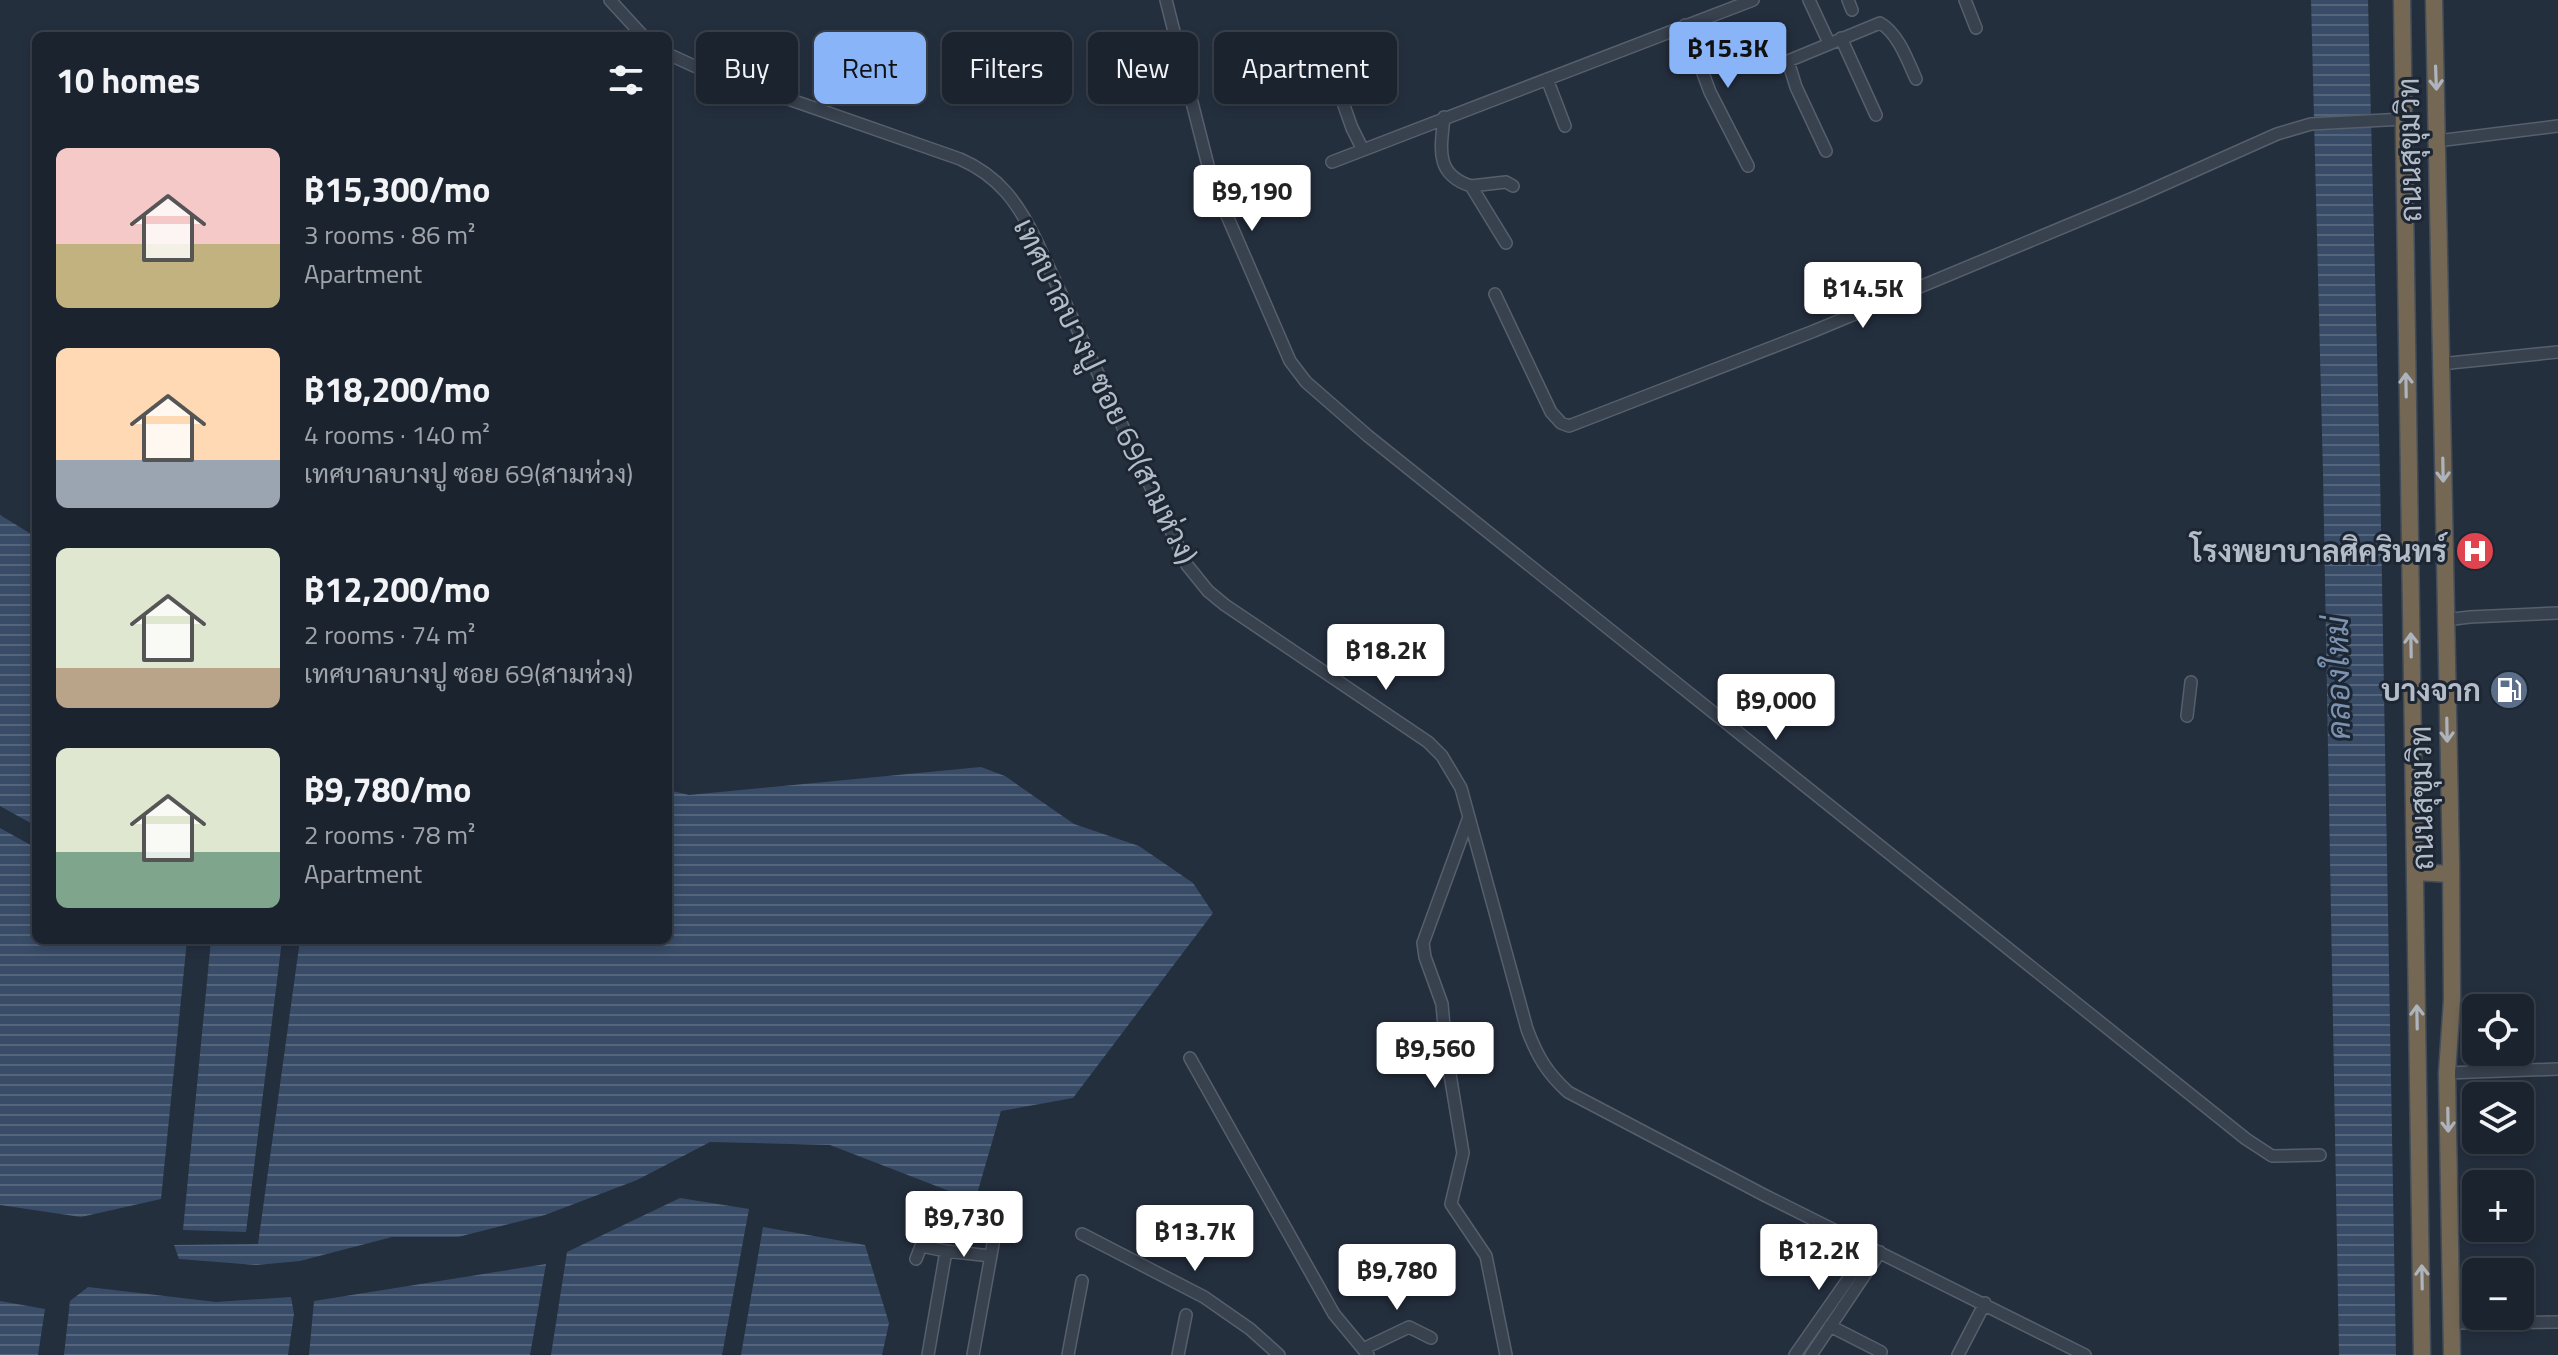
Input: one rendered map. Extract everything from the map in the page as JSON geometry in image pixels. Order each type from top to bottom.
[{"type":"highway","name":"ถนนสุขุมวิท","points":[[2402,0],[2422,1355]]},
{"type":"highway","name":"ถนนสุขุมวิท","points":[[2434,0],[2451,874],[2452,1000],[2447,1073],[2452,1355]]},
{"type":"highway","points":[[2416,872],[2451,874]]},
{"type":"street","points":[[610,0],[639,32]]},
{"type":"street","points":[[1166,0],[1212,181],[1290,361],[1306,382],[1368,436],[2246,1139],[2272,1156],[2320,1155]]},
{"type":"street","points":[[1332,162],[1753,0]]},
{"type":"street","points":[[1809,0],[1829,43]]},
{"type":"street","points":[[1965,0],[1976,28]]},
{"type":"street","points":[[1826,151],[1796,87],[1788,61],[1883,24],[1902,49],[1916,79]]},
{"type":"street","points":[[1685,25],[1710,92],[1748,166]]},
{"type":"street","points":[[1841,38],[1876,115]]},
{"type":"street","name":"เทศบาลบางปู ซอย 69(สามห่วง)","points":[[672,56],[709,72],[978,166],[1014,199],[1187,565],[1208,591],[1225,605],[1428,742],[1452,770],[1470,817],[1527,1029],[1541,1063],[1551,1077],[1568,1092],[2085,1355]]},
{"type":"street","points":[[1547,79],[1565,126]]},
{"type":"street","points":[[1344,104],[1363,150]]},
{"type":"street","points":[[1444,117],[1439,148],[1456,180],[1471,186],[1506,182],[1513,186]]},
{"type":"street","points":[[1495,294],[1551,412],[1561,423],[1569,426],[1814,331],[2138,196],[2277,134],[2311,124],[2404,119]]},
{"type":"street","points":[[2437,141],[2558,126]]},
{"type":"street","points":[[1471,186],[1506,243]]},
{"type":"street","points":[[2440,364],[2558,352]]},
{"type":"street","points":[[2445,620],[2558,613]]},
{"type":"street","points":[[2187,716],[2191,682]]},
{"type":"street","points":[[1470,817],[1425,937],[1424,949],[1442,1004],[1463,1153],[1451,1204],[1484,1248],[1506,1355]]},
{"type":"street","points":[[1190,1058],[1334,1314],[1366,1352],[1409,1327],[1431,1338]]},
{"type":"street","points":[[2447,1073],[2558,1069]]},
{"type":"street","points":[[973,1355],[995,1233]]},
{"type":"street","points":[[1082,1234],[1204,1297],[1250,1329],[1279,1355]]},
{"type":"street","points":[[916,1259],[921,1246],[991,1256]]},
{"type":"street","points":[[1811,1355],[1875,1250]]},
{"type":"street","points":[[1795,1355],[1875,1250]]},
{"type":"street","points":[[928,1355],[946,1251]]},
{"type":"street","points":[[1068,1355],[1082,1281]]},
{"type":"street","points":[[1958,1355],[1985,1303]]},
{"type":"street","points":[[1178,1355],[1186,1315]]},
{"type":"street","points":[[2451,1323],[2558,1322]]},
{"type":"street","points":[[1830,1326],[1881,1352]]},
{"type":"water","name":"คลองใหม่","points":[[2311,0],[2368,0],[2396,1355],[2339,1355]]},
{"type":"water","points":[[0,515],[32,535],[32,824],[0,806]]},
{"type":"water","points":[[981,767],[1005,776],[1074,824],[1139,846],[1193,883],[1213,913],[1073,1098],[1001,1111],[975,1201],[830,1145],[710,1142],[637,1180],[545,1215],[458,1237],[392,1237],[300,1261],[256,1265],[179,1259],[174,1245],[258,1244],[299,944],[672,944],[672,791],[689,795]]},
{"type":"water","points":[[0,828],[32,846],[32,944],[187,944],[161,1199],[81,1217],[0,1205]]},
{"type":"water","points":[[211,944],[282,944],[246,1232],[183,1230]]},
{"type":"water","points":[[680,1198],[749,1209],[722,1355],[551,1355],[567,1252]]},
{"type":"water","points":[[763,1227],[865,1245],[889,1323],[882,1355],[741,1355]]},
{"type":"water","points":[[546,1264],[530,1355],[309,1355],[314,1301]]},
{"type":"water","points":[[88,1287],[216,1302],[291,1297],[294,1314],[288,1355],[64,1355],[70,1301]]},
{"type":"water","points":[[0,1301],[45,1309],[38,1355],[0,1355]]},
{"type":"place","name":"โรงพยาบาลศิครินทร์","points":[[2475,551]]},
{"type":"place","name":"บางจาก","points":[[2509,690]]}]
